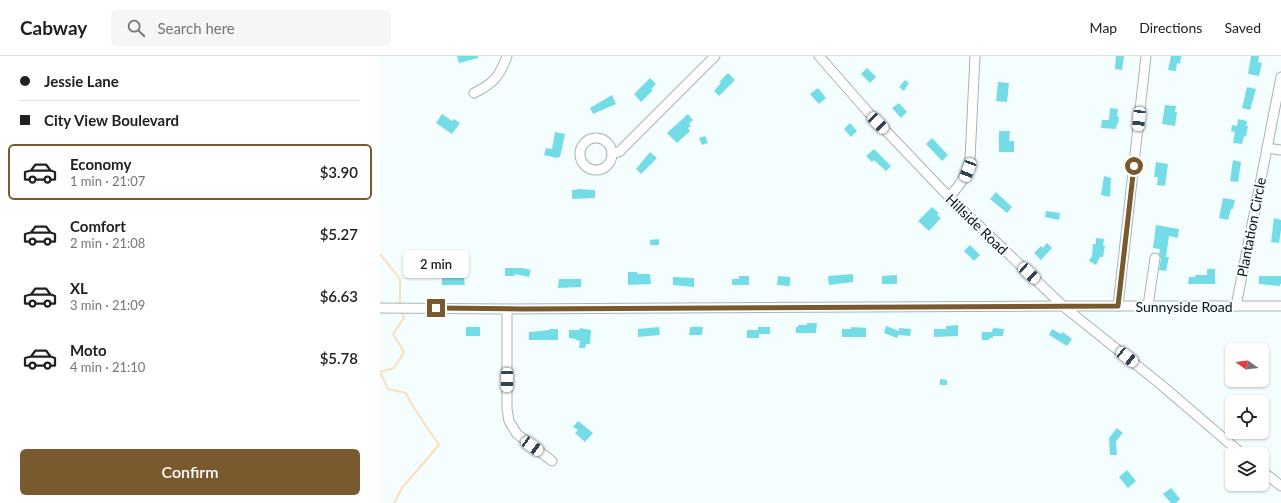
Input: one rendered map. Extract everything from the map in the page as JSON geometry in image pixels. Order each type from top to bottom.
[{"type":"street","points":[[474,93],[486,88],[492,83],[502,69],[506,56]]},
{"type":"street","points":[[612,153],[619,152],[716,56]]},
{"type":"street","name":"Hillside Road","points":[[819,56],[868,112],[949,197],[1064,306],[1154,378],[1234,447]]},
{"type":"street","points":[[949,197],[961,184],[968,170],[970,159],[975,56]]},
{"type":"street","points":[[1118,306],[1146,56]]},
{"type":"street","name":"Plantation Circle","points":[[1236,306],[1281,77]]},
{"type":"street","points":[[1267,148],[1281,150]]},
{"type":"street","points":[[1148,306],[1155,258]]},
{"type":"street","name":"Sunnyside Road","points":[[380,308],[408,307],[507,309],[1281,306]]},
{"type":"street","points":[[507,309],[507,409],[509,421],[516,434],[552,461]]},
{"type":"street","points":[[1269,477],[1281,486]]},
{"type":"building","points":[[457,56],[478,56],[478,58],[459,63]]},
{"type":"building","points":[[1116,56],[1124,56],[1122,70],[1115,69]]},
{"type":"building","points":[[1171,56],[1181,56],[1180,64],[1177,63],[1176,71],[1168,70]]},
{"type":"building","points":[[1251,56],[1259,56],[1258,62],[1262,63],[1259,76],[1248,74]]},
{"type":"building","points":[[867,68],[876,77],[870,83],[861,74]]},
{"type":"building","points":[[728,73],[735,80],[719,96],[714,91],[721,83],[719,82]]},
{"type":"building","points":[[650,78],[656,84],[651,89],[653,90],[641,102],[634,94]]},
{"type":"building","points":[[905,80],[909,83],[904,91],[899,87]]},
{"type":"building","points":[[998,82],[1009,83],[1007,102],[996,101]]},
{"type":"building","points":[[1247,87],[1256,89],[1250,110],[1242,108]]},
{"type":"building","points":[[818,88],[826,98],[819,104],[810,94]]},
{"type":"building","points":[[612,95],[616,104],[593,114],[590,108]]},
{"type":"building","points":[[899,103],[907,112],[901,118],[892,108]]},
{"type":"building","points":[[1165,105],[1176,106],[1175,112],[1177,112],[1175,126],[1162,124]]},
{"type":"building","points":[[1110,108],[1118,109],[1117,116],[1119,117],[1116,129],[1101,128],[1102,120],[1109,120]]},
{"type":"building","points":[[442,114],[452,121],[454,119],[460,123],[452,134],[436,123]]},
{"type":"building","points":[[688,114],[693,120],[689,124],[691,126],[688,128],[690,131],[677,143],[667,133]]},
{"type":"building","points":[[1238,119],[1247,121],[1246,126],[1248,126],[1246,137],[1244,136],[1242,144],[1233,143],[1235,132],[1231,131],[1232,125],[1237,126]]},
{"type":"building","points":[[850,123],[857,131],[851,137],[844,129]]},
{"type":"building","points":[[999,131],[1010,131],[1009,141],[1014,141],[1014,152],[999,152]]},
{"type":"building","points":[[555,132],[565,134],[560,157],[557,158],[544,155],[546,148],[552,149]]},
{"type":"building","points":[[705,136],[708,143],[702,145],[699,138]]},
{"type":"building","points":[[932,138],[948,155],[942,161],[926,144]]},
{"type":"building","points":[[874,149],[891,166],[886,171],[874,160],[872,162],[866,156]]},
{"type":"building","points":[[650,152],[657,158],[641,174],[636,169]]},
{"type":"building","points":[[1233,160],[1241,162],[1238,182],[1230,181]]},
{"type":"building","points":[[1156,162],[1168,164],[1165,186],[1157,185],[1158,177],[1154,177]]},
{"type":"building","points":[[1104,176],[1111,178],[1110,197],[1101,195]]},
{"type":"building","points":[[572,190],[595,190],[595,198],[572,199]]},
{"type":"building","points":[[996,192],[1012,207],[1007,213],[990,199]]},
{"type":"building","points":[[1223,198],[1235,200],[1228,220],[1219,218]]},
{"type":"building","points":[[932,207],[939,213],[937,215],[941,218],[929,231],[918,221]]},
{"type":"building","points":[[1046,211],[1060,213],[1059,220],[1045,217]]},
{"type":"building","points":[[1274,218],[1281,220],[1279,243],[1271,242]]},
{"type":"building","points":[[1156,225],[1179,229],[1178,238],[1169,236],[1166,257],[1169,257],[1166,271],[1159,270],[1161,259],[1159,254],[1160,249],[1153,248]]},
{"type":"building","points":[[1096,238],[1104,239],[1103,246],[1105,246],[1103,257],[1100,257],[1096,265],[1089,261],[1092,256],[1093,244],[1096,244]]},
{"type":"building","points":[[659,239],[659,245],[650,245],[650,240]]},
{"type":"building","points":[[1047,243],[1052,248],[1041,260],[1034,253],[1041,246],[1043,248]]},
{"type":"building","points":[[970,245],[980,255],[974,261],[964,251]]},
{"type":"building","points":[[505,268],[522,268],[531,270],[529,277],[515,274],[515,276],[505,276]]},
{"type":"building","points":[[1207,269],[1215,269],[1215,284],[1188,284],[1189,277],[1195,277],[1195,275],[1207,275]]},
{"type":"building","points":[[452,270],[458,270],[459,278],[464,278],[465,285],[442,285],[442,276],[452,275]]},
{"type":"building","points":[[628,272],[650,274],[651,284],[628,285]]},
{"type":"building","points":[[853,274],[853,282],[829,285],[828,276]]},
{"type":"building","points":[[897,275],[897,284],[882,284],[882,276]]},
{"type":"building","points":[[739,276],[749,276],[749,285],[732,285],[732,279],[739,279]]},
{"type":"building","points":[[778,276],[790,277],[790,286],[777,285]]},
{"type":"building","points":[[1259,276],[1281,276],[1281,284],[1280,286],[1259,284]]},
{"type":"building","points":[[673,277],[694,278],[694,287],[673,285]]},
{"type":"building","points":[[559,279],[581,279],[581,287],[558,288]]},
{"type":"building","points":[[807,323],[817,323],[816,333],[796,333],[796,327],[798,327],[798,325],[807,325]]},
{"type":"building","points":[[958,325],[958,336],[934,337],[934,329],[946,329],[946,326]]},
{"type":"building","points":[[886,326],[899,331],[899,328],[911,329],[910,336],[899,334],[897,338],[884,333]]},
{"type":"building","points":[[466,327],[480,327],[480,336],[466,336]]},
{"type":"building","points":[[659,327],[660,335],[638,337],[638,329]]},
{"type":"building","points":[[690,327],[703,327],[702,335],[689,335]]},
{"type":"building","points":[[758,327],[770,327],[770,334],[759,334],[759,338],[747,338],[747,330],[758,330]]},
{"type":"building","points":[[851,327],[866,328],[866,337],[842,337],[842,329],[851,329]]},
{"type":"building","points":[[580,328],[591,330],[590,344],[586,344],[585,348],[579,348],[580,341],[569,338],[569,330],[580,330]]},
{"type":"building","points":[[993,328],[1004,329],[1003,336],[993,336],[993,338],[989,338],[989,340],[982,340],[982,332],[992,332]]},
{"type":"building","points":[[558,329],[558,340],[529,340],[529,332]]},
{"type":"building","points":[[1052,329],[1061,334],[1063,332],[1072,339],[1067,346],[1049,335]]},
{"type":"building","points":[[940,379],[947,380],[947,385],[940,385]]},
{"type":"building","points":[[578,421],[593,433],[585,442],[575,433],[578,430],[573,427]]},
{"type":"building","points":[[1117,428],[1123,433],[1116,441],[1117,455],[1110,455],[1109,438]]},
{"type":"building","points":[[1127,470],[1136,481],[1128,488],[1119,477]]},
{"type":"building","points":[[1171,488],[1180,499],[1176,503],[1171,503],[1163,494]]},
{"type":"waterway","points":[[380,254],[400,279],[400,305]]},
{"type":"waterway","points":[[394,503],[402,488],[439,445],[412,405],[406,393],[388,389],[380,372],[394,368],[404,352],[393,334],[404,318],[402,311]]},
{"type":"route","points":[[436,308],[522,309],[1118,306],[1134,166]]}]
